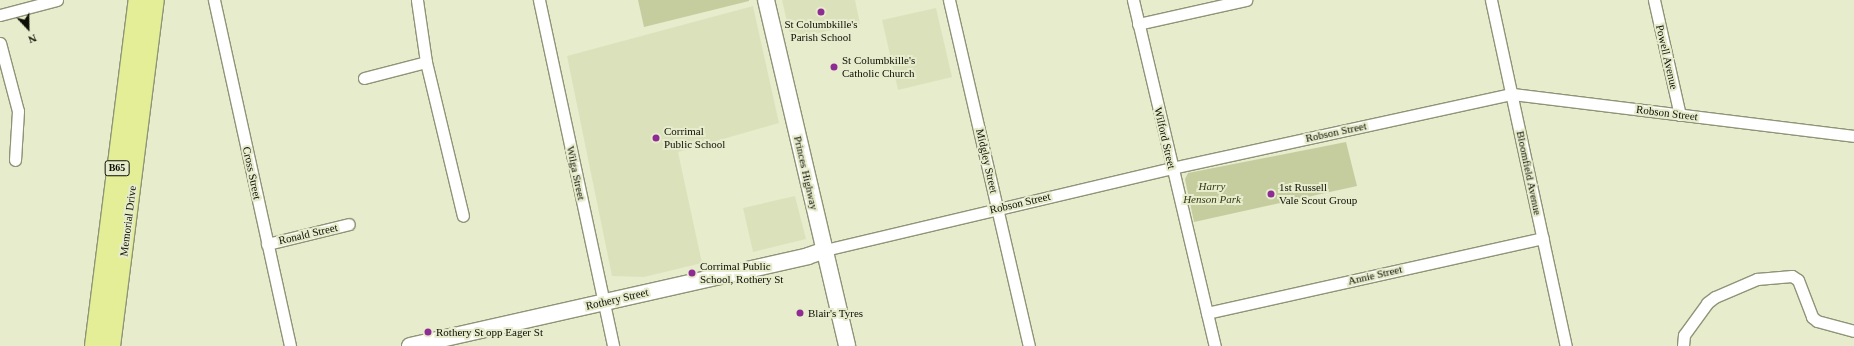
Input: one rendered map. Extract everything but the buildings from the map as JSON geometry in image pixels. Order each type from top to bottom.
[{"type":"main road","name":"Memorial Drive","points":[[94,346],[138,0]]},
{"type":"main road","name":"Memorial Drive","points":[[111,346],[155,0]]},
{"type":"main road","name":"Princes Highway","points":[[766,0],[847,346]]},
{"type":"main road","name":"Rothery Street","points":[[410,346],[450,342],[603,302],[808,256],[825,250]]},
{"type":"main road","points":[[115,321],[116,346]]},
{"type":"street","points":[[0,15],[56,0]]},
{"type":"street","name":"Cross Street","points":[[214,0],[290,346]]},
{"type":"street","points":[[417,0],[426,62],[463,216]]},
{"type":"street","name":"Wilga Street","points":[[539,0],[613,346]]},
{"type":"street","name":"Midgley Street","points":[[949,0],[1029,346]]},
{"type":"street","name":"Wilford Street","points":[[1133,0],[1215,346]]},
{"type":"street","points":[[1138,24],[1246,0]]},
{"type":"street","name":"Bloomfield Avenue","points":[[1490,0],[1512,94],[1566,346]]},
{"type":"street","name":"Powell Avenue","points":[[1654,0],[1680,115]]},
{"type":"street","points":[[0,43],[18,111],[15,160]]},
{"type":"street","points":[[364,78],[426,62]]},
{"type":"street","name":"Robson Street","points":[[825,250],[997,208],[1172,168],[1512,94],[1854,136]]},
{"type":"street","name":"Ronald Street","points":[[267,244],[349,224]]},
{"type":"street","name":"Annie Street","points":[[1207,313],[1543,238]]},
{"type":"street","points":[[1683,346],[1684,335],[1707,303],[1715,297],[1757,279],[1792,276],[1798,280],[1812,317],[1817,321],[1854,331]]},
{"type":"shaded area","name":"St Columbkille's Parish School","points":[[782,0],[855,0],[860,24],[791,39]]},
{"type":"shaded area","name":"Corrimal Public School","points":[[753,6],[779,123],[678,152],[702,263],[644,277],[612,276],[567,56]]},
{"type":"shaded area","points":[[936,8],[952,77],[898,90],[882,20]]},
{"type":"shaded area","points":[[795,196],[806,239],[753,252],[743,208]]},
{"type":"green space","points":[[638,0],[749,0],[749,1],[644,27]]},
{"type":"green space","name":"Harry Henson Park","points":[[1346,142],[1357,186],[1194,222],[1185,179],[1188,173]]},
{"type":"place","name":"St Columbkille's Parish School","points":[[821,12]]},
{"type":"place","name":"St Columbkille's Catholic Church","points":[[834,67]]},
{"type":"place","name":"Corrimal Public School","points":[[656,138]]},
{"type":"place","name":"1st Russell Vale Scout Group","points":[[1271,194]]},
{"type":"place","name":"Corrimal Public School, Rothery St","points":[[692,273]]},
{"type":"place","name":"Blair's Tyres","points":[[800,313]]},
{"type":"place","name":"Rothery St opp Eager St","points":[[428,332]]}]
